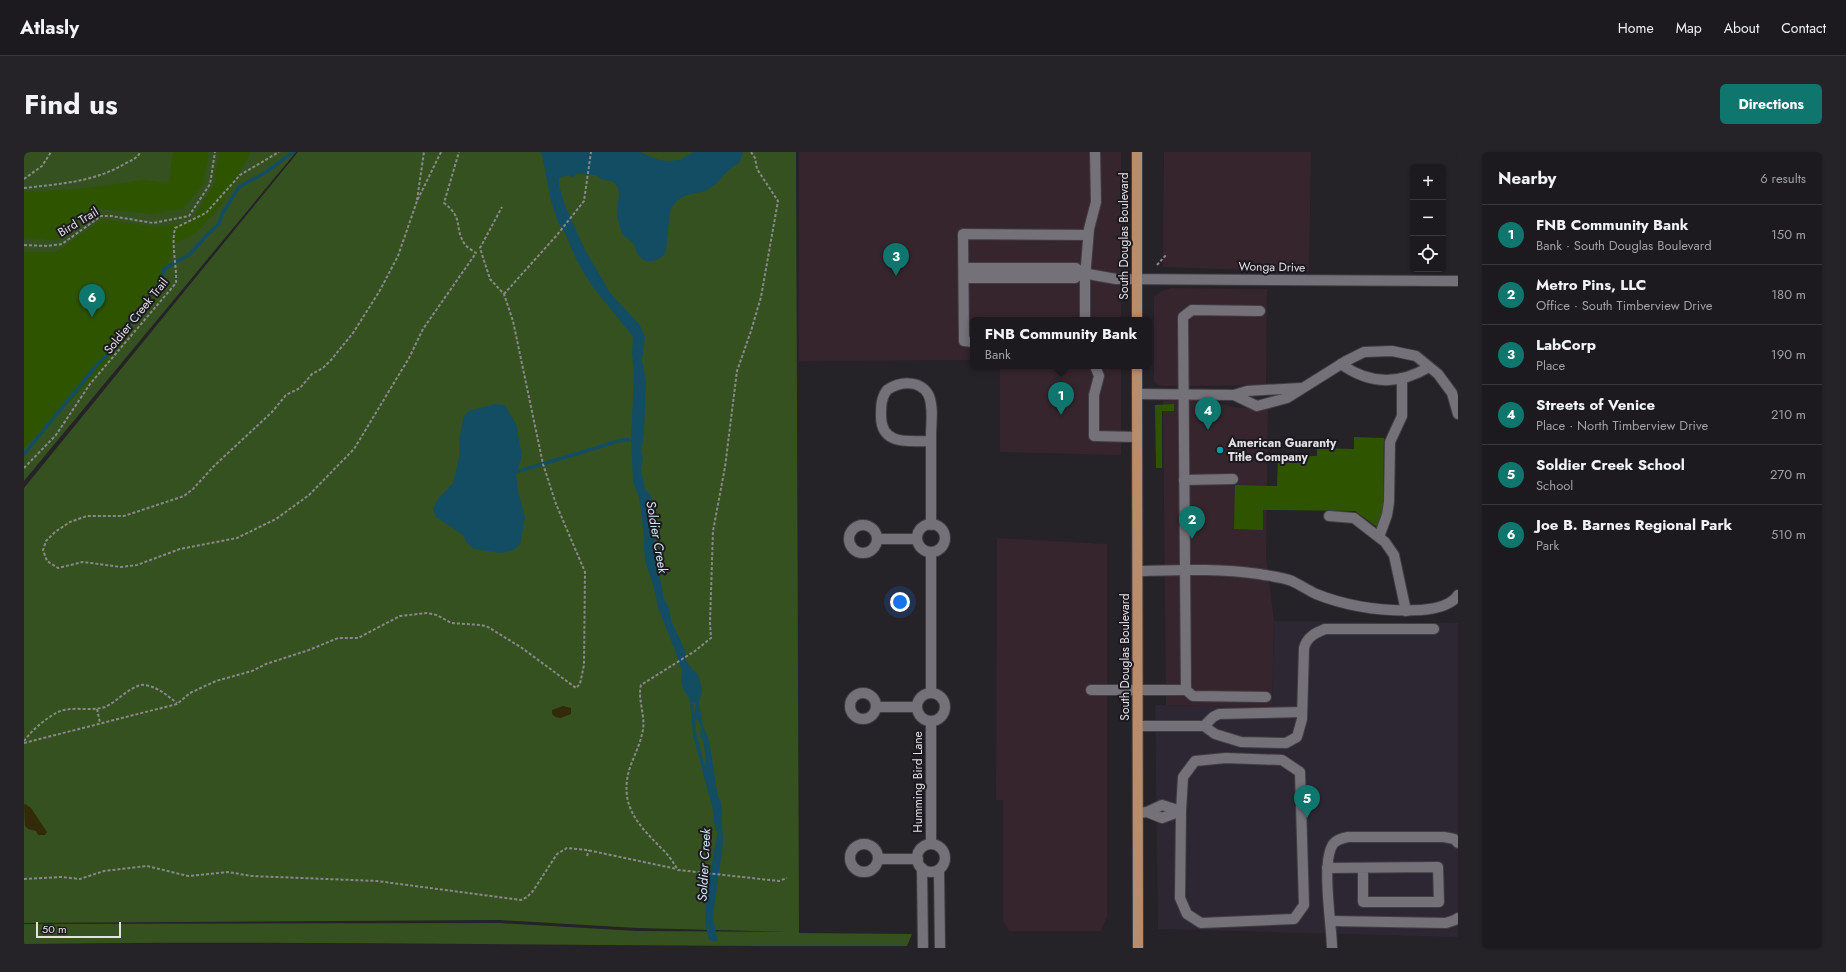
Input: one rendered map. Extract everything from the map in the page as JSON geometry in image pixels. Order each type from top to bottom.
[{"type":"main road","name":"South Douglas Boulevard","points":[[1137,152],[1137,317]]},
{"type":"main road","name":"South Douglas Boulevard","points":[[1137,369],[1138,726],[1143,812],[1138,948]]},
{"type":"street","points":[[1085,317],[1083,273],[1092,211],[1096,202],[1095,152]]},
{"type":"street","points":[[970,342],[964,341],[963,234],[1088,235]]},
{"type":"street","name":"Wonga Drive","points":[[964,273],[1075,278],[1083,273],[1116,279],[1458,281]]},
{"type":"street","points":[[1186,690],[1183,317],[1192,310],[1260,311]]},
{"type":"street","points":[[1234,395],[1257,406],[1287,398],[1341,364],[1364,352],[1392,351],[1416,356],[1438,374],[1452,393],[1458,414]]},
{"type":"street","points":[[1341,364],[1352,372],[1369,379],[1385,380],[1415,375],[1429,367]]},
{"type":"street","points":[[1097,369],[1099,376],[1094,395],[1094,436],[1137,437]]},
{"type":"street","points":[[1379,537],[1387,515],[1389,502],[1390,442],[1402,416],[1402,378]]},
{"type":"street","points":[[930,525],[931,441],[930,400],[927,392],[914,384],[900,384],[887,390],[881,402],[881,419],[885,432],[890,438],[898,440],[931,441]]},
{"type":"street","points":[[1137,394],[1234,395],[1247,391],[1302,388]]},
{"type":"street","points":[[1184,480],[1233,479]]},
{"type":"street","points":[[1329,516],[1354,518],[1385,542],[1394,555],[1406,611]]},
{"type":"street","points":[[930,525],[939,528],[944,537],[941,548],[931,552],[921,548],[917,539],[920,529],[930,525]]},
{"type":"street","points":[[877,539],[917,539]]},
{"type":"street","points":[[931,552],[931,694]]},
{"type":"street","points":[[1138,571],[1185,570],[1258,574],[1291,581],[1316,594],[1350,604],[1379,610],[1433,610],[1454,600],[1458,594]]},
{"type":"street","points":[[1138,726],[1204,726],[1215,734],[1238,742],[1286,742],[1294,739],[1298,734],[1302,712],[1304,648],[1305,643],[1314,634],[1325,629],[1434,629]]},
{"type":"street","points":[[1091,690],[1186,690],[1193,696],[1266,697]]},
{"type":"street","points":[[926,694],[931,694],[941,698],[944,708],[940,717],[931,720],[921,717],[917,707],[920,698],[926,694]]},
{"type":"street","points":[[876,707],[917,707]]},
{"type":"street","points":[[1204,726],[1219,714],[1302,712]]},
{"type":"street","name":"Humming Bird Lane","points":[[931,720],[931,844]]},
{"type":"street","points":[[1226,758],[1282,760],[1300,772],[1304,906],[1294,919],[1201,923],[1187,914],[1180,898],[1181,811],[1183,777],[1195,761],[1226,758]]},
{"type":"street","points":[[1143,812],[1162,805],[1181,811]]},
{"type":"street","points":[[1332,948],[1331,921],[1328,906],[1327,868],[1329,853],[1333,844],[1339,839],[1348,837],[1444,837],[1454,839],[1458,842]]},
{"type":"street","points":[[922,948],[922,868],[918,859],[922,848],[931,844],[940,847],[945,854],[944,863],[939,870],[940,948]]},
{"type":"street","points":[[878,859],[918,859]]},
{"type":"street","points":[[1327,868],[1438,867],[1439,902],[1363,902],[1363,868]]},
{"type":"street","points":[[922,868],[930,872],[939,870]]},
{"type":"street","points":[[922,917],[939,916]]},
{"type":"street","points":[[1331,921],[1446,923],[1458,918]]},
{"type":"path","points":[[24,179],[42,166],[51,152]]},
{"type":"path","points":[[24,188],[86,180],[118,168],[139,156],[140,152]]},
{"type":"path","name":"Bird Trail","points":[[24,245],[47,246],[62,244],[101,216],[111,216],[153,223],[189,216],[210,184],[215,152]]},
{"type":"path","name":"Soldier Creek Trail","points":[[24,468],[56,435],[90,384],[176,283],[177,272],[174,252],[175,228],[206,213],[240,175],[279,152]]},
{"type":"path","points":[[417,201],[424,152]]},
{"type":"path","points":[[441,152],[417,201],[398,256],[379,292],[353,333],[323,368],[312,374],[300,388],[286,395],[272,412],[184,496],[124,516],[87,516],[70,522],[54,532],[46,541],[43,550],[47,561],[58,568],[84,562],[121,567],[137,565],[180,550],[237,538],[276,519],[309,495],[354,449],[410,358],[423,329],[480,248],[502,207]]},
{"type":"path","points":[[459,152],[451,185],[444,203],[456,216],[464,244],[476,254]]},
{"type":"path","points":[[504,294],[557,235],[584,201],[592,152]]},
{"type":"path","points":[[678,870],[662,849],[645,832],[634,818],[628,801],[627,780],[643,732],[640,691],[641,685],[695,651],[711,638],[710,623],[713,531],[725,467],[737,371],[761,297],[778,201],[758,169],[756,158],[751,152]]},
{"type":"path","points":[[24,742],[177,704],[190,693],[216,681],[252,671],[266,664],[309,650],[338,638],[358,638],[400,616],[427,613],[437,615],[451,623],[476,624],[488,627],[522,648],[569,685],[576,688],[580,684],[584,665],[585,572],[556,504],[543,464],[513,321],[504,294],[490,279],[480,248]]},
{"type":"path","points":[[1157,265],[1166,255]]},
{"type":"path","points":[[24,742],[30,732],[57,712],[98,709],[108,706],[138,686],[145,685],[163,691],[177,704]]},
{"type":"path","points":[[98,709],[100,724]]},
{"type":"path","points":[[24,879],[80,879],[104,871],[147,866],[188,876],[228,872],[251,876],[377,881],[521,900],[527,897],[557,854],[567,848],[589,850],[678,870],[780,881],[788,878]]},
{"type":"path","points":[[587,856],[589,850]]},
{"type":"shaded area","points":[[799,152],[1121,152],[1121,317],[970,317],[970,360],[799,361]]},
{"type":"shaded area","points":[[1164,152],[1311,152],[1309,272],[1163,267]]},
{"type":"shaded area","points":[[1171,288],[1267,289],[1266,385],[1161,386],[1154,383],[1154,297],[1162,291]]},
{"type":"shaded area","points":[[1000,369],[1121,369],[1121,455],[1000,452]]},
{"type":"shaded area","points":[[1207,400],[1233,407],[1268,410],[1266,557],[1274,621],[1272,708],[1166,705],[1163,401]]},
{"type":"shaded area","points":[[997,538],[1107,544],[1107,916],[1101,931],[1009,931],[1003,920],[1003,800],[996,800]]},
{"type":"shaded area","points":[[1274,621],[1458,623],[1458,937],[1158,929],[1155,705],[1272,707]]},
{"type":"green space","points":[[24,152],[296,152],[24,481]]},
{"type":"green space","points":[[173,152],[209,152],[204,183],[183,209],[153,214],[98,209],[58,240],[24,238],[24,192],[87,188],[143,180],[169,183]]},
{"type":"green space","points":[[219,152],[251,152],[220,207],[195,234],[175,243],[157,298],[152,301],[131,326],[129,335],[106,365],[24,448],[24,252],[56,252],[102,219],[155,227],[191,222],[214,184]]},
{"type":"green space","points":[[298,152],[796,152],[799,933],[912,934],[907,946],[686,946],[355,943],[24,944],[24,924],[499,923],[637,931],[788,932],[637,928],[499,920],[24,923],[24,488]]},
{"type":"green space","points":[[1174,404],[1174,411],[1162,411],[1162,468],[1156,468],[1155,405]]},
{"type":"green space","points":[[1354,437],[1384,438],[1383,513],[1377,527],[1355,511],[1263,510],[1263,530],[1234,529],[1235,485],[1277,486],[1278,456],[1317,456],[1317,448],[1354,449]]},
{"type":"sand","points":[[563,706],[571,708],[571,714],[561,718],[555,717],[552,714],[552,710]]},
{"type":"sand","points":[[25,804],[31,808],[47,832],[45,835],[38,835],[36,831],[28,829],[25,826]]},
{"type":"water","points":[[540,152],[640,152],[659,160],[668,161],[679,160],[694,152],[743,152],[740,162],[730,169],[712,187],[700,192],[689,194],[679,199],[670,211],[666,251],[662,257],[653,261],[643,260],[637,253],[634,244],[622,234],[617,215],[619,196],[618,188],[614,182],[601,179],[596,175],[577,174],[573,177],[568,175],[559,178],[559,185],[564,203],[585,250],[611,294],[640,325],[645,337],[642,360],[646,382],[644,434],[641,452],[643,458],[641,469],[645,489],[651,495],[656,531],[654,545],[664,599],[669,607],[671,620],[686,653],[686,661],[697,673],[700,680],[702,691],[699,702],[703,726],[709,740],[718,797],[721,802],[723,842],[713,917],[718,942],[709,940],[705,922],[705,899],[717,836],[717,819],[714,811],[710,785],[706,782],[703,775],[706,765],[703,740],[700,737],[701,727],[698,720],[694,718],[696,703],[690,700],[683,689],[681,680],[682,671],[672,641],[674,638],[666,623],[645,561],[642,516],[639,498],[633,482],[631,437],[634,375],[632,353],[633,338],[592,286],[577,261],[565,233],[558,222],[551,201],[542,155]]},
{"type":"water","points":[[494,404],[505,405],[517,426],[522,452],[520,463],[516,472],[518,491],[525,517],[520,545],[513,550],[501,553],[474,549],[466,542],[463,535],[436,517],[433,509],[438,499],[453,483],[459,458],[459,440],[464,416],[469,411]]},
{"type":"waterway","points":[[24,454],[97,365],[120,342],[127,328],[161,281],[164,269],[190,254],[219,224],[222,214],[239,187],[266,172],[293,152]]},
{"type":"waterway","points":[[516,472],[622,440],[635,440]]},
{"type":"waterway","name":"Soldier Creek","points":[[655,585],[660,608],[674,643]]},
{"type":"waterway","name":"Soldier Creek","points":[[691,696],[695,736],[714,807],[717,829]]},
{"type":"place","name":"LabCorp","points":[[896,276]]},
{"type":"place","name":"Joe B. Barnes Regional Park","points":[[92,317]]},
{"type":"place","name":"FNB Community Bank","points":[[1061,415]]},
{"type":"place","name":"Streets of Venice","points":[[1208,430]]},
{"type":"place","name":"American Guaranty Title Company","points":[[1220,450]]},
{"type":"place","name":"Metro Pins, LLC","points":[[1192,539]]},
{"type":"place","name":"Soldier Creek School","points":[[1307,818]]}]
